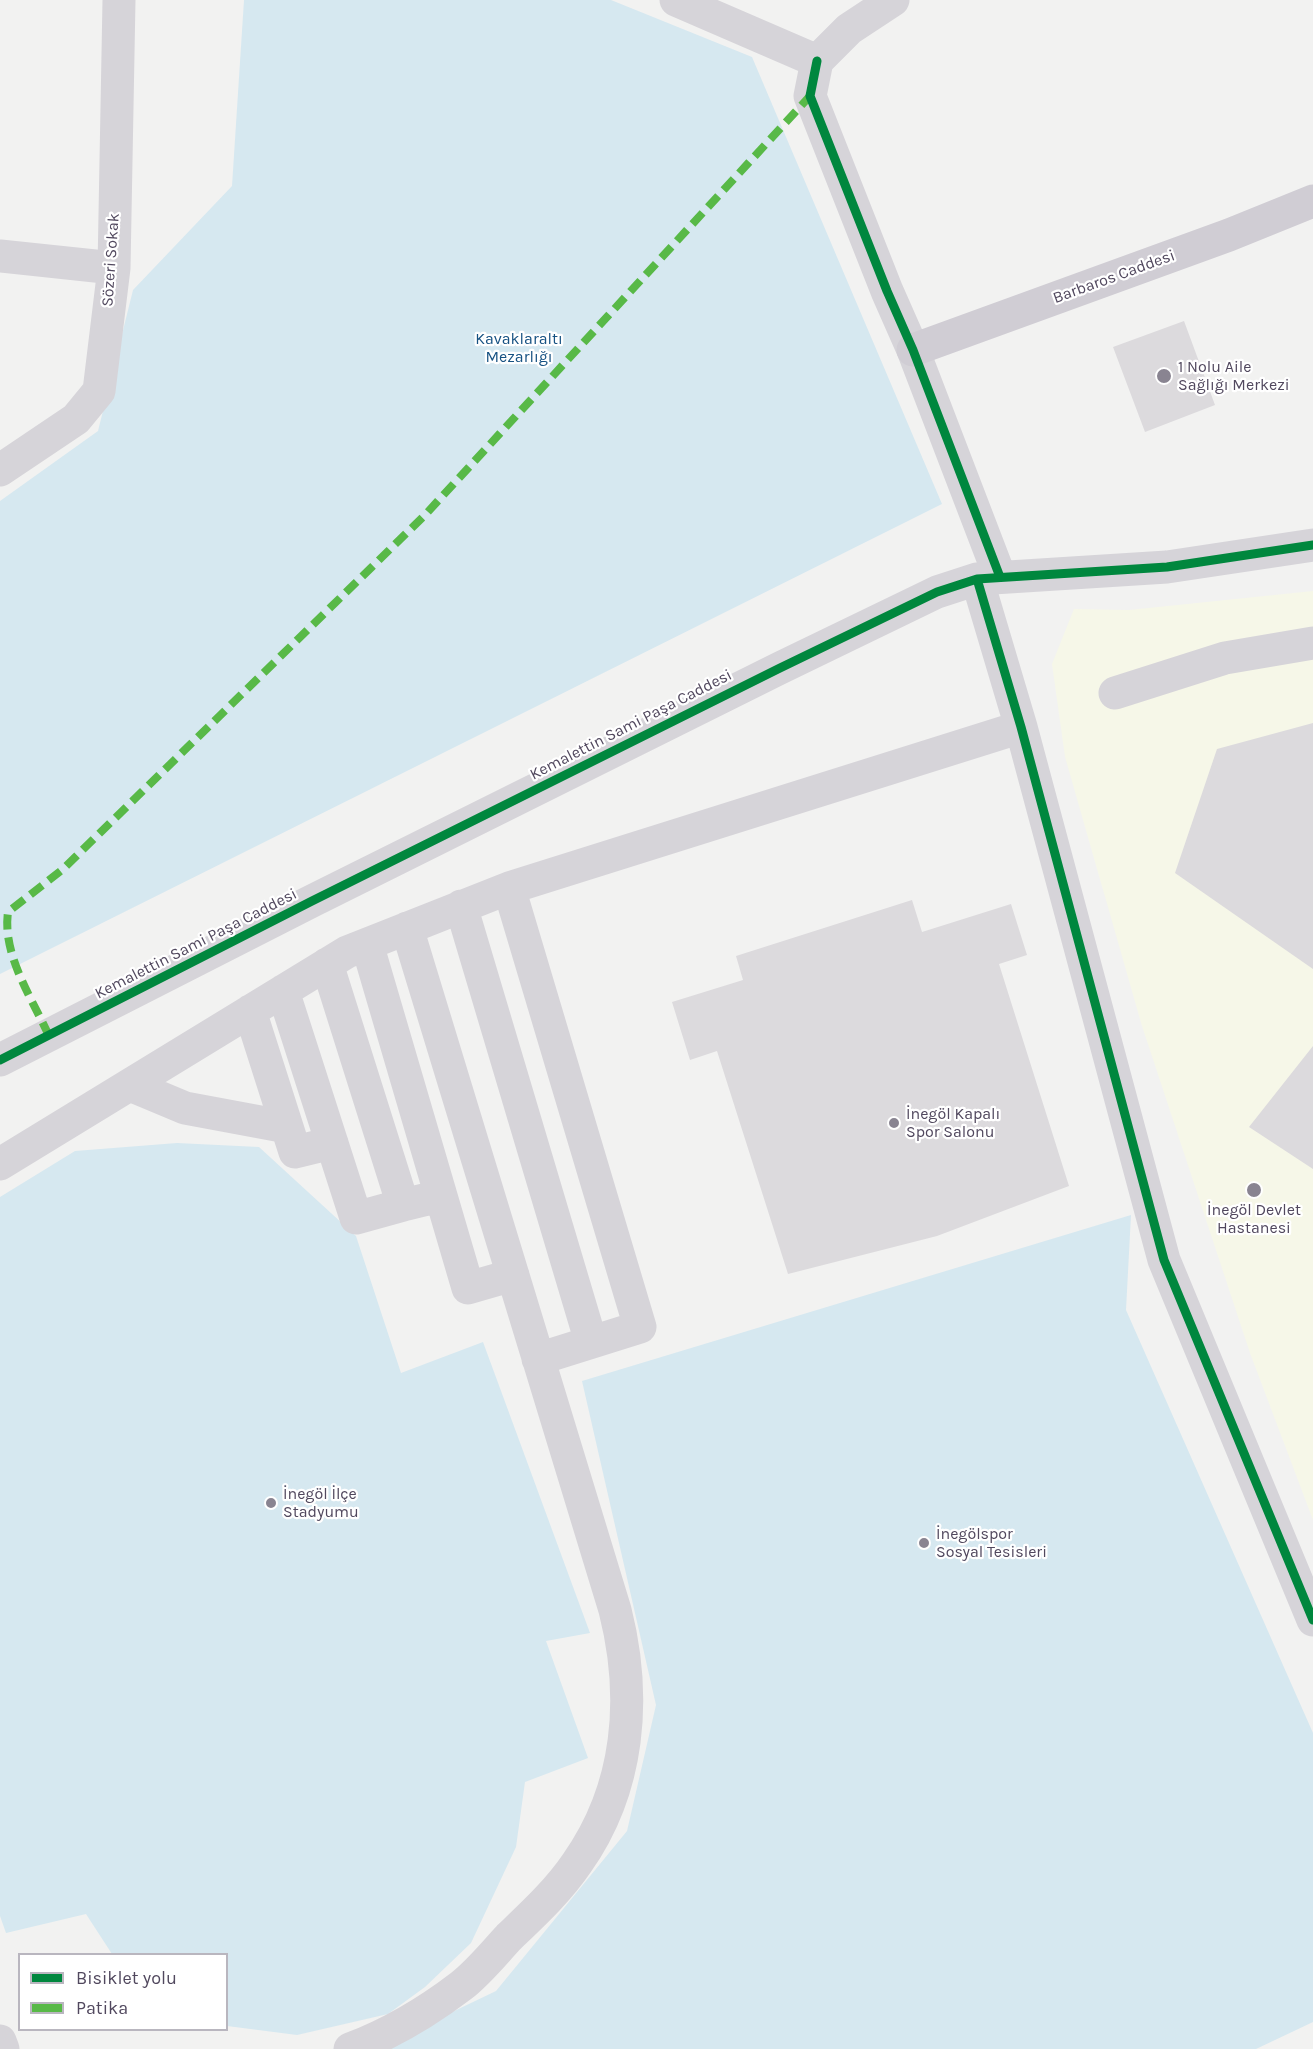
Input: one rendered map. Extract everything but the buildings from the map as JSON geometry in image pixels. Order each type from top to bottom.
[{"type":"main road","name":"Barbaros Caddesi","points":[[913,350],[1229,235],[1313,201]]},
{"type":"street","name":"Sözeri Sokak","points":[[0,470],[76,419],[99,391],[114,268],[118,0]]},
{"type":"street","points":[[676,0],[817,61]]},
{"type":"street","points":[[893,0],[849,29],[817,61],[810,96],[887,291],[913,350],[989,578],[1021,727],[1164,1260],[1313,1620]]},
{"type":"street","points":[[0,256],[114,268]]},
{"type":"street","name":"Kemalettin Sami Paşa Caddesi","points":[[0,1060],[790,663],[938,592],[989,578],[1167,567],[1313,545]]},
{"type":"street","points":[[1115,693],[1170,673],[1225,658],[1313,643]]},
{"type":"street","points":[[0,1164],[327,964],[367,944],[508,888],[1021,727]]},
{"type":"street","points":[[508,888],[640,1327],[538,1359]]},
{"type":"street","points":[[461,906],[591,1342]]},
{"type":"street","points":[[350,2049],[387,2035],[462,1985],[557,1889],[595,1835],[619,1774],[628,1709],[623,1643],[407,928]]},
{"type":"street","points":[[367,944],[468,1288],[513,1275]]},
{"type":"street","points":[[327,964],[403,1205]]},
{"type":"street","points":[[283,991],[356,1218],[440,1196]]},
{"type":"street","points":[[250,1011],[296,1152],[332,1143]]},
{"type":"street","points":[[130,1085],[184,1108],[287,1127]]},
{"type":"street","points":[[0,2042],[3,2049]]},
{"type":"shaded area","name":"İnegöl Devlet Hastanesi","points":[[1313,591],[1313,1520],[1250,1353],[1142,1026],[1065,757],[1052,664],[1074,609],[1129,610]]},
{"type":"green space","name":"Kavaklaraltı Mezarlığı","points":[[244,0],[611,0],[752,57],[942,504],[0,974],[0,501],[98,431],[133,290],[232,186]]},
{"type":"green space","name":"İnegöl İlçe Stadyumu","points":[[177,1143],[259,1147],[356,1236],[401,1373],[483,1342],[590,1633],[546,1641],[588,1758],[525,1782],[516,1847],[471,1943],[425,1987],[388,2014],[297,2035],[228,2026],[228,1953],[111,1953],[86,1914],[6,1933],[0,1916],[0,1197],[75,1151]]},
{"type":"green space","name":"İnegölspor Sosyal Tesisleri","points":[[1131,1215],[1126,1310],[1313,1733],[1313,2022],[1256,2049],[375,2049],[496,1991],[627,1831],[656,1705],[582,1381]]},
{"type":"marked path","points":[[49,1036],[14,960],[9,944],[8,912],[62,870],[425,515],[810,96]]},
{"type":"cycle path","points":[[817,61],[810,96],[887,291],[913,350],[1000,577]]},
{"type":"cycle path","points":[[0,1060],[312,901],[937,592],[977,579],[1167,567],[1313,545]]},
{"type":"cycle path","points":[[977,579],[1021,727],[1164,1260],[1313,1620]]},
{"type":"place","name":"1 Nolu Aile Sağlığı Merkezi","points":[[1164,376]]},
{"type":"place","name":"İnegöl Kapalı Spor Salonu","points":[[894,1123]]},
{"type":"place","name":"İnegöl Devlet Hastanesi","points":[[1254,1190]]},
{"type":"place","name":"İnegöl İlçe Stadyumu","points":[[271,1503]]},
{"type":"place","name":"İnegölspor Sosyal Tesisleri","points":[[924,1543]]}]
